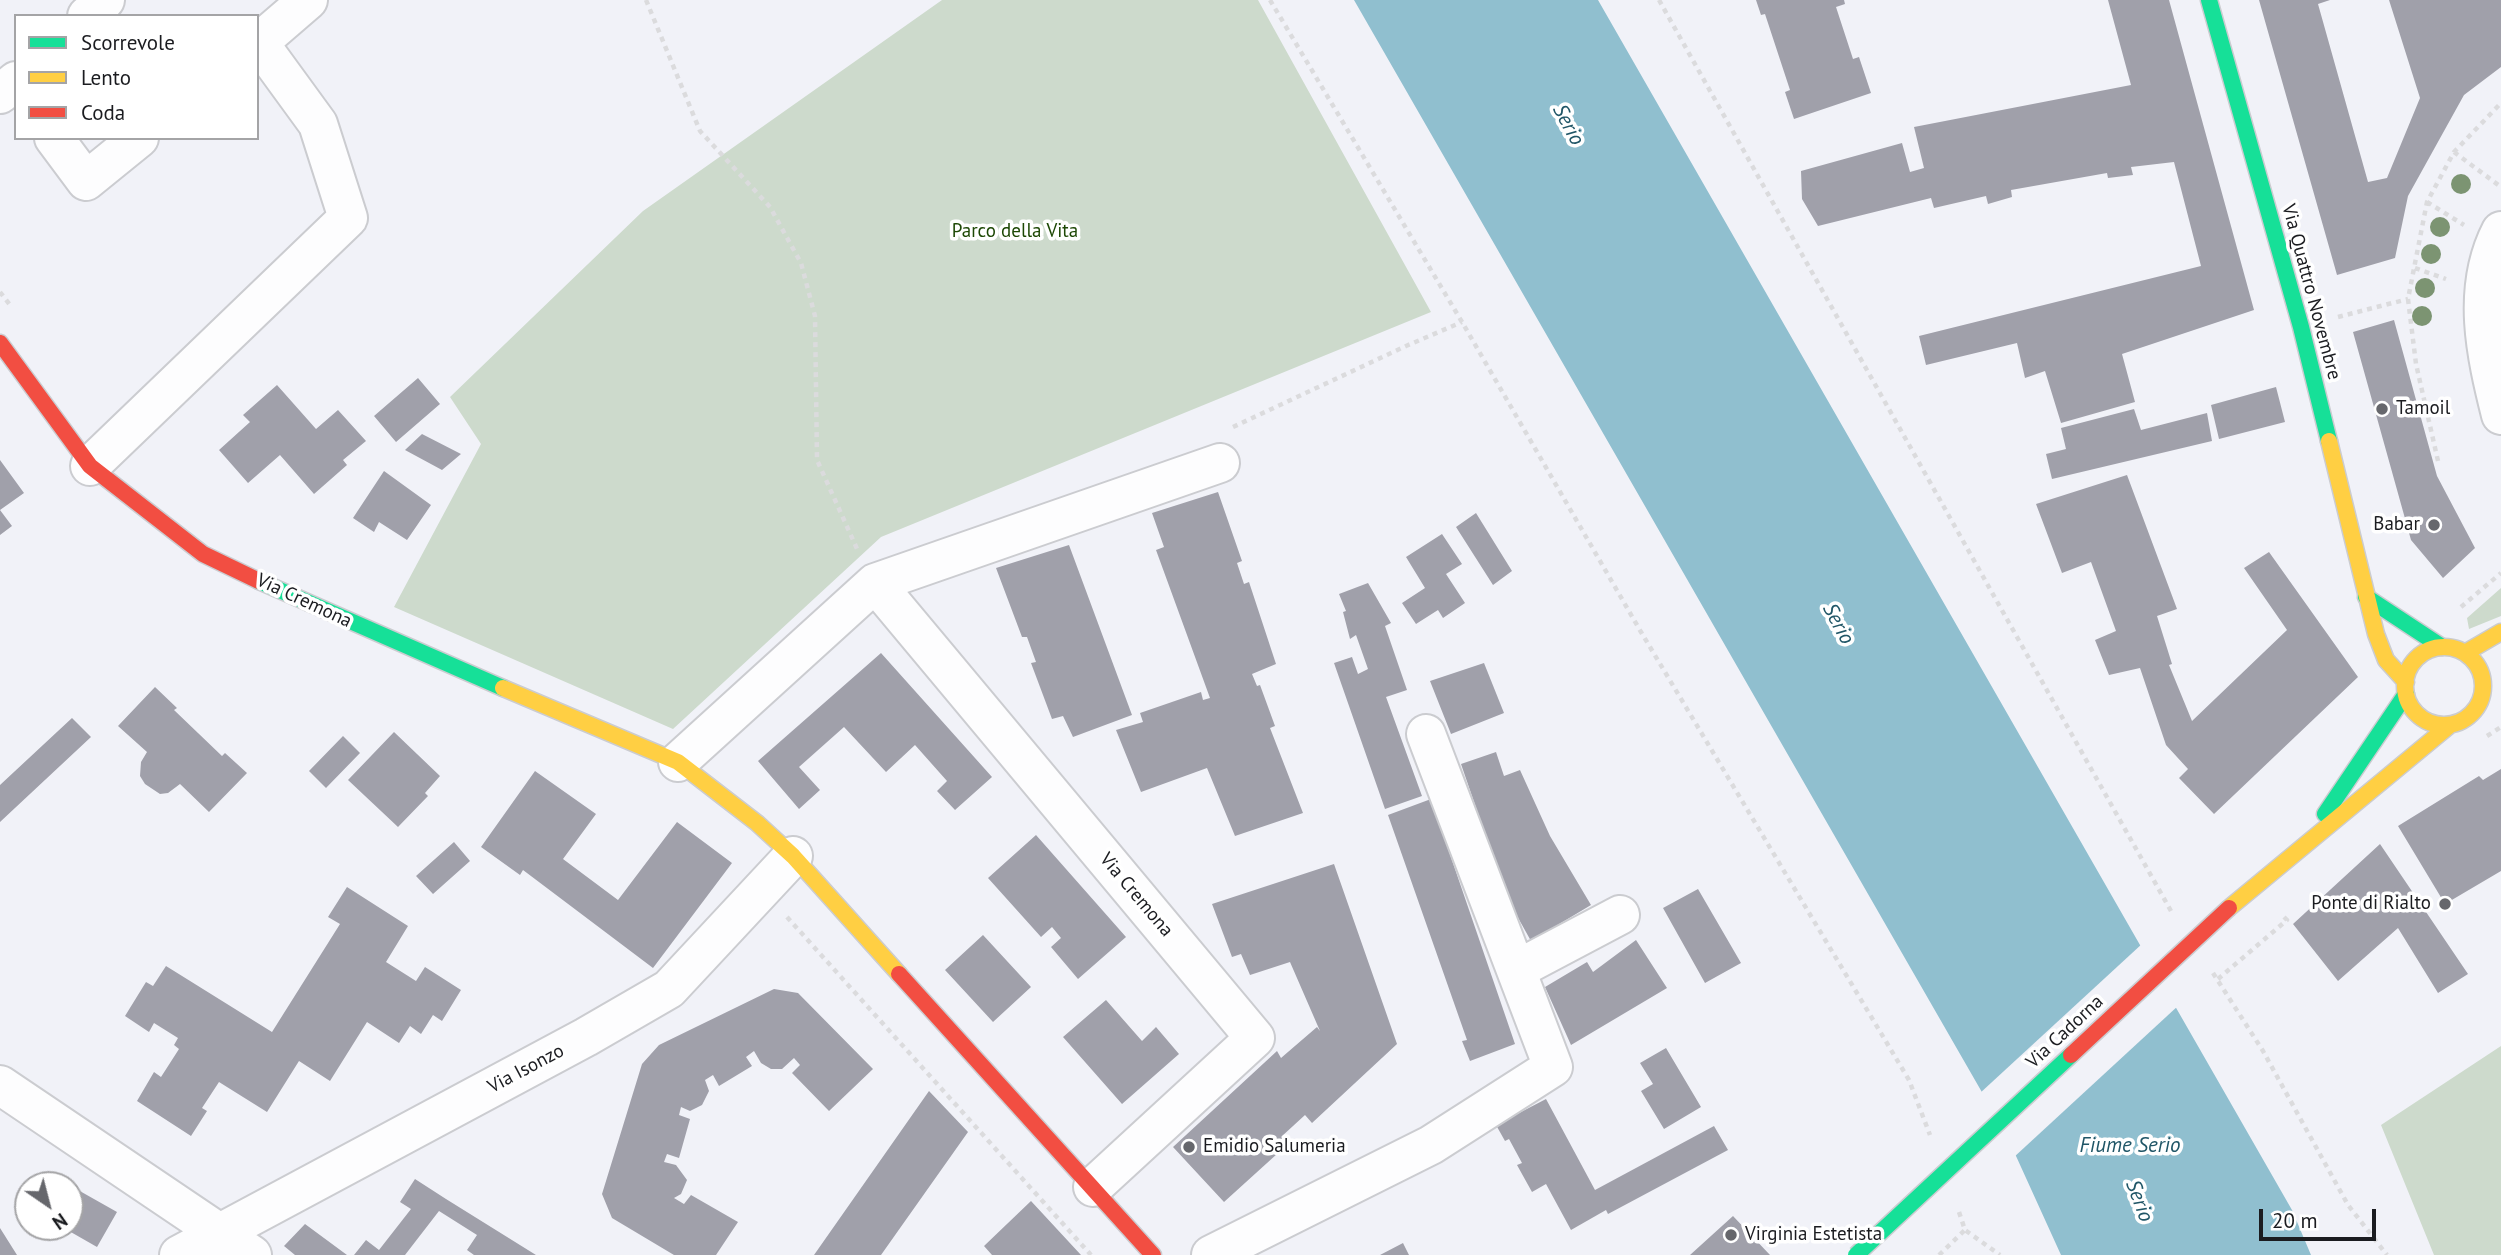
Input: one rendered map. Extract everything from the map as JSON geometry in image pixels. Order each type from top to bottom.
[{"type":"street","points":[[90,14],[105,0]]},
{"type":"street","points":[[259,42],[308,0]]},
{"type":"street","name":"Via Quattro Novembre","points":[[2209,0],[2301,327],[2366,597],[2386,660],[2406,688]]},
{"type":"street","points":[[90,466],[348,218],[318,124],[259,44]]},
{"type":"street","points":[[55,140],[86,181],[137,140]]},
{"type":"street","points":[[2501,231],[2495,243],[2484,292],[2484,348],[2501,415]]},
{"type":"street","name":"Via Cremona","points":[[0,343],[90,466],[203,554],[317,609],[678,762],[757,822],[793,856],[1153,1255]]},
{"type":"street","points":[[678,762],[875,583],[1220,463]]},
{"type":"street","name":"Via Cremona","points":[[875,583],[1255,1038],[1093,1187]]},
{"type":"street","points":[[2366,597],[2442,647],[2465,653],[2480,671],[2483,681],[2479,704]]},
{"type":"street","points":[[2465,653],[2501,632]]},
{"type":"street","points":[[2442,647],[2422,654],[2408,672],[2406,688],[2410,705],[2427,721],[2450,725],[2472,714],[2479,704],[2501,687]]},
{"type":"street","name":"Via Cadorna","points":[[2306,844],[2406,688]]},
{"type":"street","name":"Via Cadorna","points":[[1856,1255],[2229,908],[2450,725]]},
{"type":"street","points":[[1211,1255],[1431,1145],[1553,1067],[1426,734]]},
{"type":"street","name":"Via Isonzo","points":[[179,1255],[586,1037],[669,989],[793,856]]},
{"type":"street","points":[[1516,970],[1620,915]]},
{"type":"street","points":[[0,1085],[221,1231],[252,1255]]},
{"type":"path","points":[[646,0],[700,131],[770,207],[801,263],[815,316],[817,460],[843,524],[875,583]]},
{"type":"path","points":[[1270,0],[1462,323],[1647,643],[1909,1080]]},
{"type":"path","points":[[1659,0],[2169,908]]},
{"type":"path","points":[[2438,461],[2416,364],[2409,299],[2427,202],[2455,152],[2501,103]]},
{"type":"path","points":[[2455,152],[2501,187]]},
{"type":"path","points":[[2301,327],[2409,299]]},
{"type":"path","points":[[1220,463],[1228,429],[1406,346],[1462,323]]},
{"type":"path","points":[[762,890],[1091,1255]]},
{"type":"path","points":[[2275,907],[2287,920],[2218,979],[2263,1051],[2348,1205],[2387,1255]]},
{"type":"path","points":[[1939,1255],[1965,1230],[2000,1255]]},
{"type":"green space","name":"Parco della Vita","points":[[942,0],[1258,0],[1431,312],[881,537],[673,729],[394,607],[481,444],[450,397],[643,211]]},
{"type":"green space","points":[[2501,588],[2501,616],[2469,629],[2467,618]]},
{"type":"green space","points":[[2501,1046],[2501,1255],[2434,1255],[2381,1125]]},
{"type":"water","name":"Fiume Serio","points":[[1354,0],[1598,0],[2292,1210],[2311,1255],[2061,1255],[2006,1134]]},
{"type":"pier","points":[[2143,943],[2179,1005],[2013,1158],[1979,1094]]},
{"type":"building","points":[[1756,0],[1844,0],[1845,4],[1836,7],[1853,59],[1859,57],[1871,93],[1794,119],[1785,92],[1790,90],[1765,14],[1761,15]]},
{"type":"building","points":[[2108,0],[2169,0],[2254,310],[2122,354],[2135,402],[2061,423],[2045,371],[2025,378],[2017,343],[1926,365],[1919,336],[2201,266],[2174,162],[2131,167],[2133,175],[2108,178],[2107,173],[2011,190],[2012,197],[1988,204],[1986,196],[1934,208],[1931,198],[1818,226],[1802,199],[1801,171],[1902,143],[1910,172],[1924,168],[1914,127],[2131,85]]},
{"type":"building","points":[[2259,0],[2330,0],[2318,4],[2368,182],[2387,178],[2420,98],[2389,0],[2501,0],[2501,67],[2464,95],[2408,196],[2395,258],[2337,275]]},
{"type":"building","points":[[2394,320],[2437,476],[2475,548],[2443,578],[2411,540],[2353,332]]},
{"type":"building","points":[[418,378],[440,404],[396,442],[374,416]]},
{"type":"building","points":[[277,385],[316,429],[338,410],[366,441],[343,460],[347,465],[314,494],[280,455],[248,483],[219,450],[250,422],[243,415]]},
{"type":"building","points":[[2276,387],[2285,422],[2219,439],[2211,405]]},
{"type":"building","points":[[2134,409],[2141,430],[2207,413],[2212,441],[2052,479],[2046,454],[2066,449],[2061,428]]},
{"type":"building","points":[[422,434],[461,454],[442,470],[405,450]]},
{"type":"building","points":[[0,460],[24,493],[0,510]]},
{"type":"building","points":[[384,471],[431,505],[407,540],[379,522],[374,532],[353,518]]},
{"type":"building","points":[[2127,475],[2177,609],[2157,616],[2172,664],[2169,665],[2192,721],[2287,630],[2244,568],[2269,552],[2358,677],[2214,814],[2179,778],[2188,769],[2166,745],[2140,668],[2109,675],[2095,640],[2116,631],[2091,562],[2062,573],[2036,504]]},
{"type":"building","points":[[1218,492],[1242,561],[1237,563],[1244,584],[1249,582],[1276,664],[1252,674],[1257,686],[1260,685],[1275,726],[1270,728],[1303,813],[1235,836],[1207,768],[1141,792],[1116,730],[1143,722],[1140,713],[1201,692],[1203,700],[1210,698],[1156,550],[1164,547],[1152,513]]},
{"type":"building","points":[[0,510],[12,526],[0,535]]},
{"type":"building","points":[[1476,513],[1512,571],[1493,585],[1456,527]]},
{"type":"building","points":[[1442,534],[1462,564],[1446,574],[1465,603],[1443,618],[1438,610],[1416,624],[1402,603],[1425,588],[1406,557]]},
{"type":"building","points":[[1069,545],[1132,715],[1073,737],[1063,716],[1052,719],[1031,663],[1036,662],[1027,637],[1022,637],[996,568]]},
{"type":"building","points":[[1368,583],[1391,623],[1385,626],[1407,690],[1386,697],[1422,796],[1385,809],[1334,663],[1352,657],[1358,674],[1368,669],[1356,635],[1350,639],[1343,612],[1346,611],[1339,594]]},
{"type":"building","points":[[881,653],[992,777],[955,810],[937,791],[947,781],[915,745],[886,772],[844,727],[799,767],[820,790],[799,809],[758,761]]},
{"type":"building","points":[[1484,663],[1504,713],[1451,734],[1430,681]]},
{"type":"building","points":[[155,687],[177,708],[174,710],[222,756],[225,753],[247,773],[209,812],[180,784],[168,793],[160,794],[145,784],[140,776],[141,762],[147,752],[118,726]]},
{"type":"building","points":[[72,718],[91,737],[0,822],[0,785]]},
{"type":"building","points":[[394,732],[440,776],[425,793],[428,796],[398,827],[348,780]]},
{"type":"building","points":[[343,736],[360,753],[326,788],[309,771]]},
{"type":"building","points":[[1496,752],[1504,776],[1520,770],[1550,836],[1591,905],[1531,941],[1507,898],[1461,764]]},
{"type":"building","points":[[2501,769],[2501,871],[2445,904],[2398,826],[2479,776],[2483,780]]},
{"type":"building","points":[[535,771],[596,814],[563,859],[618,900],[677,822],[732,863],[653,968],[523,870],[520,875],[481,847]]},
{"type":"building","points":[[1431,799],[1515,1044],[1470,1061],[1462,1041],[1467,1040],[1388,815]]},
{"type":"building","points":[[1036,835],[1126,937],[1078,979],[1051,947],[1061,938],[1052,927],[1041,937],[988,878]]},
{"type":"building","points":[[454,842],[470,861],[433,894],[416,876]]},
{"type":"building","points":[[2380,844],[2468,974],[2438,993],[2398,928],[2338,981],[2293,924]]},
{"type":"building","points":[[1334,864],[1397,1044],[1312,1123],[1305,1115],[1281,1137],[1288,1144],[1224,1202],[1173,1147],[1277,1051],[1281,1058],[1317,1027],[1320,1031],[1290,962],[1250,975],[1241,954],[1232,957],[1212,904]]},
{"type":"building","points":[[347,887],[408,926],[386,962],[416,981],[425,967],[461,990],[442,1021],[433,1015],[421,1034],[410,1026],[399,1043],[367,1022],[330,1081],[299,1061],[267,1112],[219,1082],[202,1108],[207,1111],[191,1136],[137,1101],[154,1072],[161,1077],[179,1049],[174,1045],[178,1038],[154,1023],[149,1032],[125,1016],[146,982],[153,986],[166,966],[272,1032],[340,924],[328,917]]},
{"type":"building","points":[[1698,889],[1741,963],[1705,983],[1663,908]]},
{"type":"building","points":[[983,935],[1031,987],[993,1022],[945,970]]},
{"type":"building","points":[[1636,940],[1667,988],[1571,1045],[1545,987],[1587,962],[1593,972]]},
{"type":"building","points":[[774,989],[798,993],[873,1069],[829,1111],[792,1073],[800,1065],[794,1058],[782,1069],[771,1069],[761,1063],[754,1051],[746,1057],[752,1066],[719,1086],[713,1075],[705,1080],[709,1091],[702,1105],[690,1111],[681,1107],[679,1115],[690,1119],[679,1158],[667,1154],[664,1162],[676,1165],[687,1180],[681,1194],[674,1198],[684,1204],[691,1195],[738,1222],[716,1255],[674,1255],[612,1218],[602,1194],[642,1064],[659,1045]]},
{"type":"building","points":[[1106,1000],[1142,1041],[1156,1027],[1179,1054],[1122,1104],[1063,1037]]},
{"type":"building","points":[[1666,1048],[1701,1107],[1664,1129],[1641,1091],[1653,1084],[1640,1063]]},
{"type":"building","points":[[929,1091],[968,1132],[881,1255],[814,1255]]},
{"type":"building","points":[[1546,1099],[1595,1190],[1714,1126],[1728,1150],[1608,1214],[1606,1210],[1571,1230],[1546,1184],[1532,1192],[1517,1165],[1522,1163],[1509,1139],[1505,1141],[1496,1125]]},
{"type":"building","points":[[415,1179],[536,1255],[474,1255],[467,1250],[477,1235],[439,1211],[405,1255],[354,1255],[366,1240],[379,1250],[411,1209],[400,1202]]},
{"type":"building","points":[[84,1193],[117,1212],[97,1247],[84,1240]]},
{"type":"building","points":[[1031,1201],[1081,1255],[992,1255],[984,1246]]},
{"type":"building","name":"Virginia Estetista","points":[[1733,1216],[1770,1255],[1690,1255]]},
{"type":"building","points":[[305,1224],[347,1255],[295,1255],[284,1246]]},
{"type":"building","points":[[0,1228],[17,1255],[0,1255]]},
{"type":"building","points":[[1403,1243],[1409,1255],[1380,1255]]},
{"type":"traffic: fast","points":[[2209,0],[2301,327],[2329,441]]},
{"type":"traffic: fast","points":[[259,581],[503,688]]},
{"type":"traffic: fast","points":[[2366,597],[2442,647]]},
{"type":"traffic: fast","points":[[2325,814],[2406,694]]},
{"type":"traffic: fast","points":[[1856,1255],[2071,1055]]},
{"type":"traffic: slow","points":[[2329,441],[2376,634],[2386,660],[2406,682]]},
{"type":"traffic: slow","points":[[2465,653],[2501,632]]},
{"type":"traffic: slow","points":[[2444,647],[2459,650],[2471,659],[2480,671],[2483,686],[2480,701],[2471,713],[2459,722],[2444,725],[2429,722],[2417,713],[2408,701],[2405,686],[2408,671],[2417,659],[2429,650],[2444,647]]},
{"type":"traffic: slow","points":[[503,688],[678,762],[757,823],[793,856],[899,974]]},
{"type":"traffic: slow","points":[[2229,908],[2450,725]]},
{"type":"traffic: jam","points":[[0,343],[90,466],[203,554],[259,581]]},
{"type":"traffic: jam","points":[[2071,1055],[2229,908]]},
{"type":"traffic: jam","points":[[899,974],[1153,1255]]},
{"type":"place","name":"Tamoil","points":[[2382,409]]},
{"type":"place","name":"Babar","points":[[2434,525]]},
{"type":"place","name":"Ponte di Rialto","points":[[2445,904]]},
{"type":"place","name":"Emidio Salumeria","points":[[1189,1147]]},
{"type":"place","name":"Virginia Estetista","points":[[1731,1235]]},
{"type":"water label","name":"Serio","points":[[1568,125]]},
{"type":"water label","name":"Serio","points":[[1838,624]]},
{"type":"water label","name":"Serio","points":[[2139,1201]]}]
